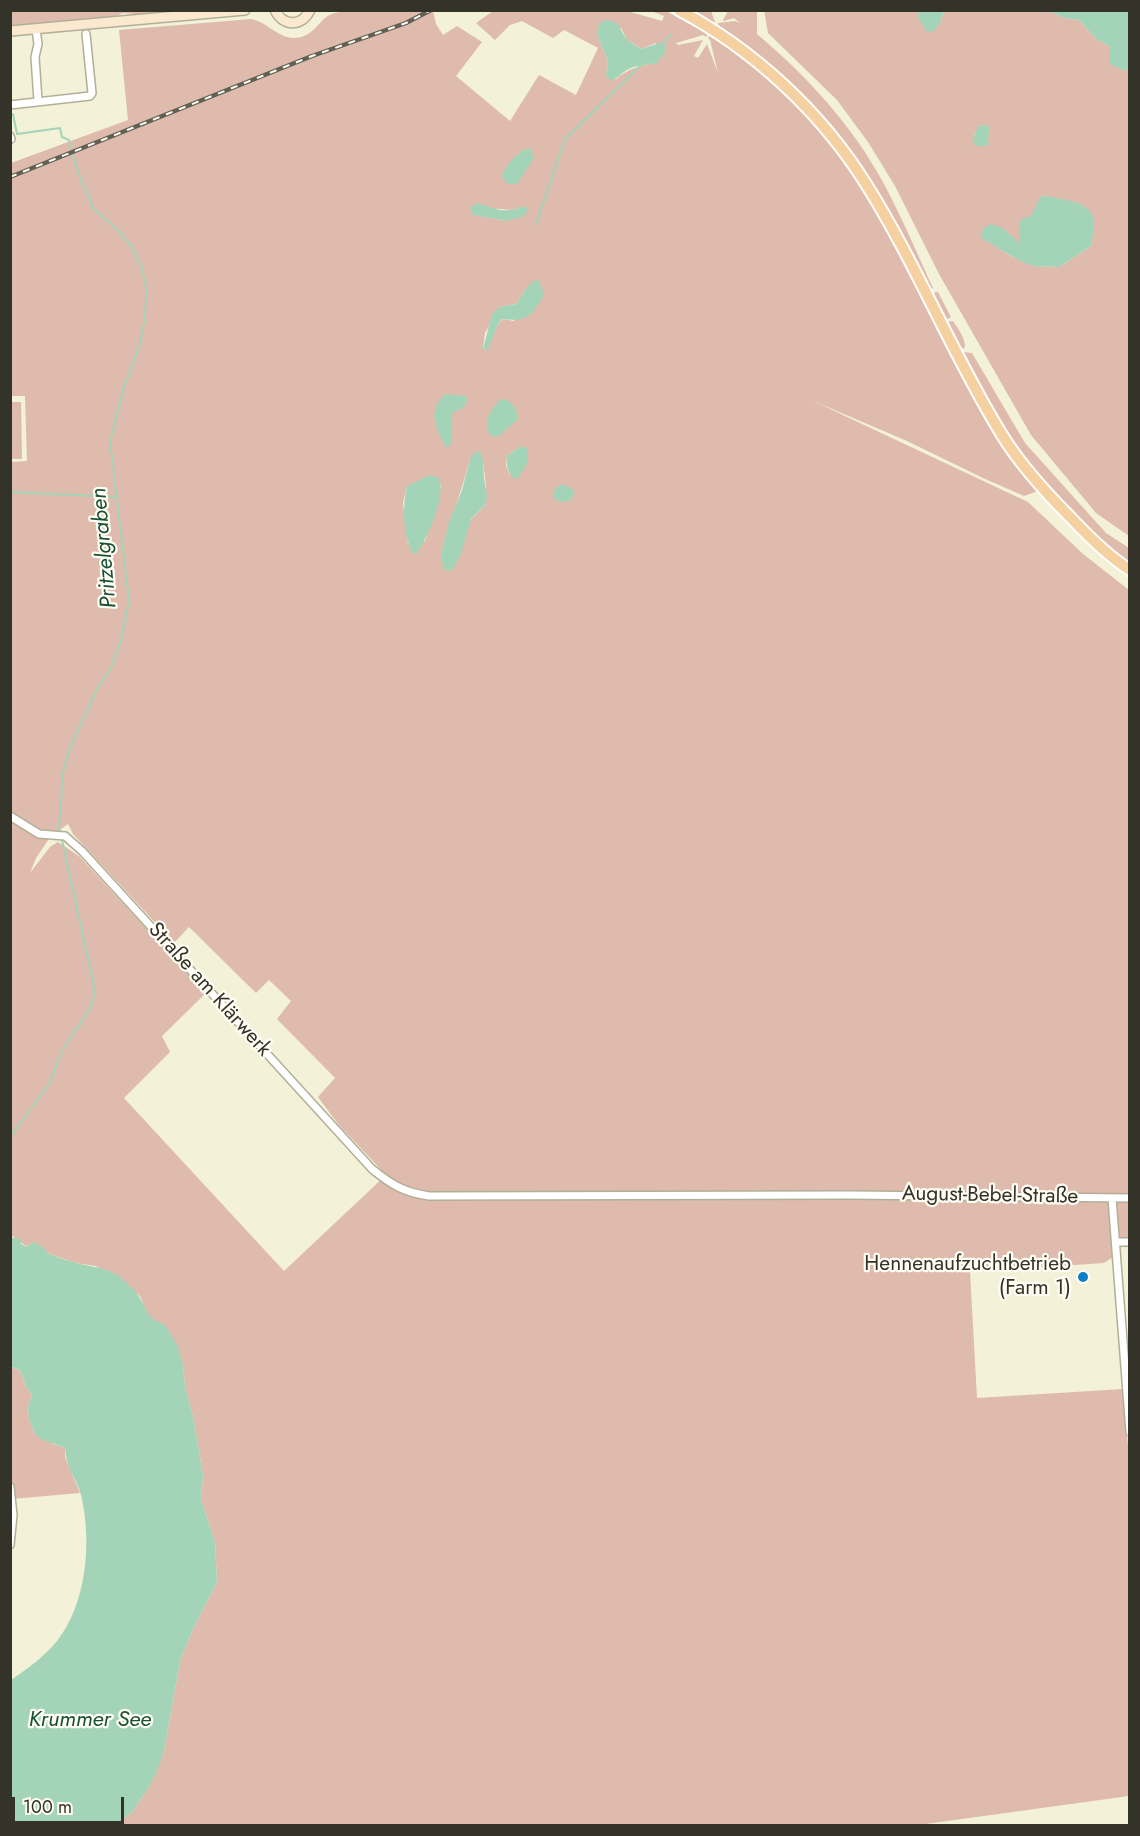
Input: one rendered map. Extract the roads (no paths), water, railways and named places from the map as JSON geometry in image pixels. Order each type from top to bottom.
[{"type":"main road","points":[[10,31],[245,10]]},
{"type":"main road","points":[[275,10],[284,22],[295,24],[305,19],[310,10]]},
{"type":"main road","points":[[679,10],[726,39],[779,81],[833,138],[865,183],[898,240],[1003,437],[1041,487],[1086,533],[1130,570]]},
{"type":"street","points":[[36,29],[38,101]]},
{"type":"street","points":[[10,105],[90,96],[92,93],[86,34]]},
{"type":"street","name":"Straße am Klärwerk","points":[[10,816],[39,834],[60,835],[82,851],[372,1169],[395,1187]]},
{"type":"street","name":"August-Bebel-Straße","points":[[395,1187],[410,1193],[429,1196],[850,1195],[1130,1198]]},
{"type":"street","points":[[1112,1198],[1130,1432]]},
{"type":"street","points":[[1116,1242],[1130,1242]]},
{"type":"street","points":[[10,1487],[14,1515],[10,1545]]},
{"type":"water","points":[[919,11],[944,11],[940,23],[933,32],[926,31],[918,18]]},
{"type":"water","points":[[1049,11],[1129,11],[1129,68],[1124,71],[1110,64],[1109,46],[1096,39],[1079,20],[1064,18]]},
{"type":"water","points":[[604,20],[617,24],[629,41],[642,49],[662,42],[666,51],[657,63],[630,68],[610,80],[606,76],[608,61],[597,35],[599,25]]},
{"type":"water","points":[[980,125],[989,126],[988,146],[975,146],[974,135]]},
{"type":"water","points":[[530,148],[534,158],[517,184],[508,184],[501,176],[503,172],[517,155]]},
{"type":"water","points":[[1040,197],[1074,202],[1092,214],[1094,230],[1091,246],[1059,267],[1033,266],[981,238],[983,228],[991,224],[1003,228],[1019,243],[1019,223],[1023,218],[1031,216]]},
{"type":"water","points":[[477,203],[500,210],[517,209],[523,206],[528,209],[524,216],[507,221],[473,215],[470,208]]},
{"type":"water","points":[[535,280],[539,281],[544,295],[536,308],[524,318],[502,319],[487,351],[483,349],[492,314],[500,307],[516,304],[527,287]]},
{"type":"water","points":[[446,394],[465,396],[468,399],[462,408],[452,413],[452,442],[447,448],[439,434],[435,420],[436,407]]},
{"type":"water","points":[[501,399],[513,405],[518,419],[499,436],[493,437],[487,431],[488,417]]},
{"type":"water","points":[[522,446],[528,449],[528,463],[516,480],[508,469],[507,455]]},
{"type":"water","points":[[480,451],[487,497],[485,505],[471,519],[461,554],[452,570],[445,571],[442,550],[449,522],[462,490],[470,459],[474,453]]},
{"type":"water","points":[[430,475],[439,478],[441,486],[438,506],[421,546],[417,553],[412,553],[404,520],[407,486]]},
{"type":"water","points":[[563,484],[575,491],[571,500],[563,502],[555,500],[553,493]]},
{"type":"water","name":"Krummer See","points":[[11,1235],[13,1238],[20,1238],[21,1244],[27,1247],[34,1242],[47,1253],[102,1268],[115,1274],[130,1286],[139,1296],[151,1317],[164,1324],[177,1344],[194,1421],[203,1476],[201,1500],[215,1542],[217,1582],[180,1661],[164,1751],[157,1771],[133,1811],[116,1825],[11,1825],[11,1680],[47,1652],[67,1626],[81,1590],[86,1532],[81,1495],[67,1460],[66,1448],[42,1440],[35,1434],[29,1419],[28,1407],[32,1395],[20,1371],[11,1367]]},
{"type":"waterway","points":[[663,43],[670,35]]},
{"type":"waterway","points":[[536,224],[565,139],[641,65]]},
{"type":"waterway","name":"Pritzelgraben","points":[[13,114],[17,134],[60,128],[62,137],[69,140],[71,148]]},
{"type":"waterway","name":"Pritzelgraben","points":[[63,1049],[89,1011],[95,991],[59,826],[63,772],[70,748],[97,689],[111,668],[122,637],[129,600],[110,442],[124,387],[143,331],[147,290],[141,266],[131,246],[118,230],[94,209],[72,154]]},
{"type":"waterway","points":[[10,492],[117,497]]},
{"type":"waterway","name":"Pritzelgraben","points":[[10,1137],[49,1084],[62,1051]]},
{"type":"railway","points":[[10,177],[312,56],[406,23],[431,10]]},
{"type":"place","name":"Hennenaufzuchtbetrieb (Farm 1)","points":[[1083,1277]]}]
